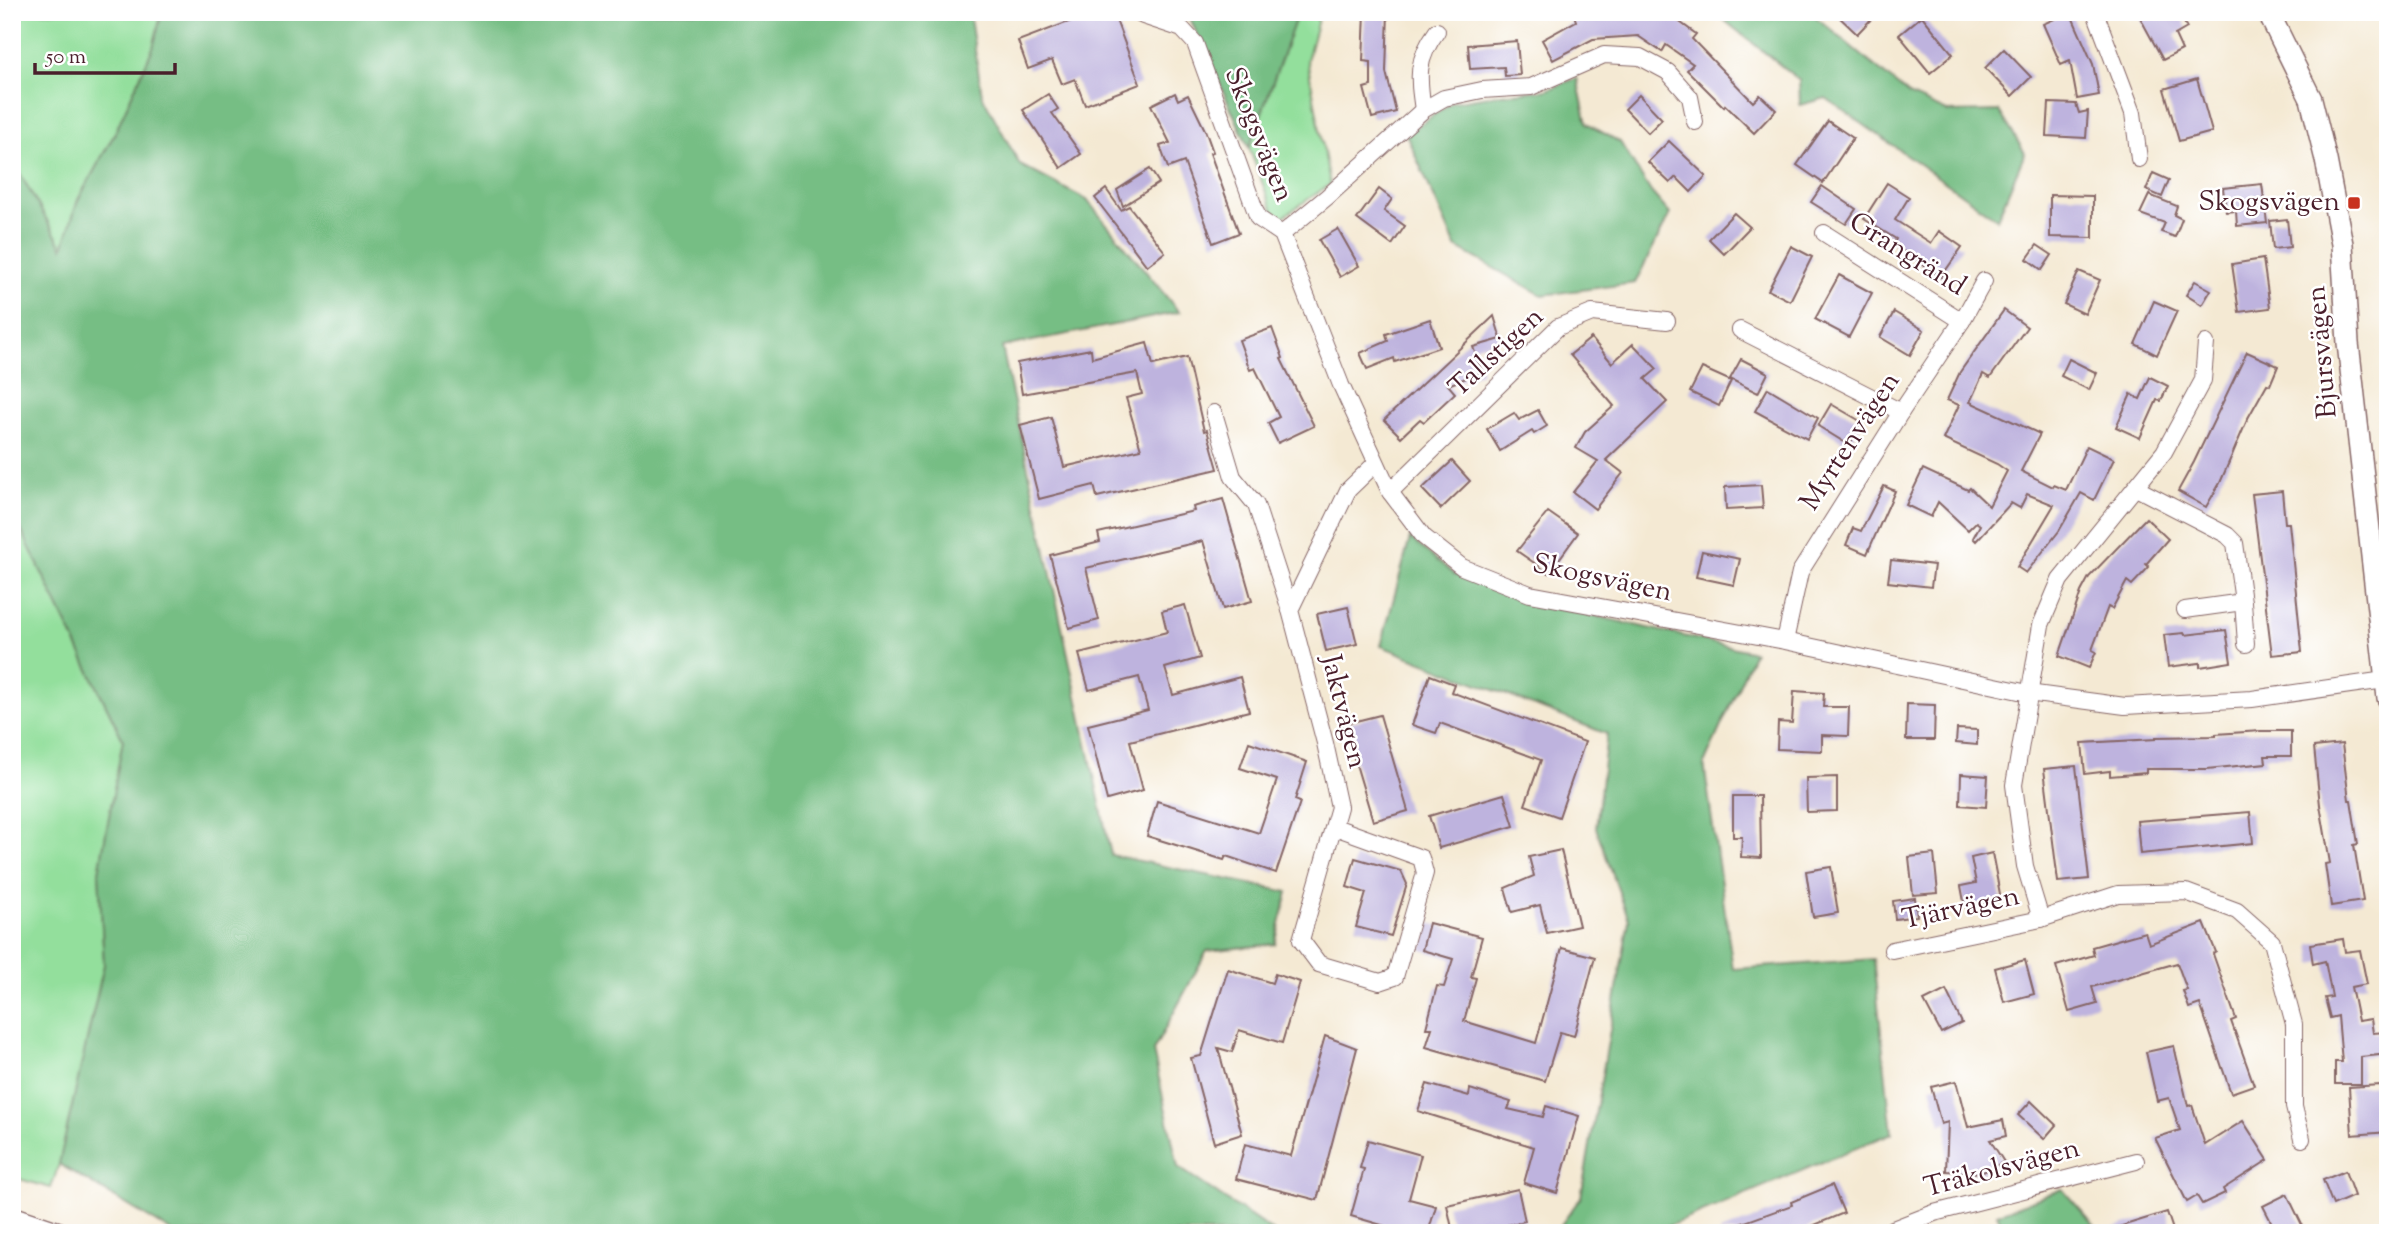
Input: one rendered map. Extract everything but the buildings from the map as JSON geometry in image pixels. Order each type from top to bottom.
[{"type":"street","points":[[2095,12],[2133,113],[2138,159]]},
{"type":"street","name":"Bjursvägen","points":[[2268,12],[2311,99],[2342,244],[2348,343],[2386,689]]},
{"type":"street","name":"Skogsvägen","points":[[1143,16],[1182,29],[1195,43],[1258,218],[1282,234],[1375,464],[1390,492],[1424,537],[1462,567],[1530,594],[1785,641],[2028,692],[2125,706],[2386,689]]},
{"type":"street","points":[[1423,110],[1419,78],[1424,49],[1437,32]]},
{"type":"street","points":[[1282,234],[1423,110],[1444,98],[1482,90],[1531,87],[1604,55],[1640,57],[1668,72],[1690,97],[1695,122]]},
{"type":"street","name":"Grangränd","points":[[1824,233],[1962,321]]},
{"type":"street","name":"Myrtenvägen","points":[[1785,641],[1800,572],[1900,412],[1962,321],[1984,281]]},
{"type":"street","name":"Tallstigen","points":[[1390,492],[1559,327],[1592,313],[1667,321]]},
{"type":"street","points":[[1740,330],[1900,412]]},
{"type":"street","points":[[2041,919],[2025,866],[2014,785],[2041,625],[2060,580],[2164,452],[2203,380],[2206,343]]},
{"type":"street","name":"Jaktvägen","points":[[1214,413],[1233,477],[1256,505],[1290,610],[1339,807],[1301,940],[1319,964],[1380,982],[1395,977],[1425,873],[1422,858],[1335,827]]},
{"type":"street","points":[[1290,610],[1348,490],[1375,464]]},
{"type":"street","points":[[2136,488],[2227,536],[2235,543],[2246,644]]},
{"type":"street","points":[[2185,610],[2243,602]]},
{"type":"street","name":"Tjärvägen","points":[[1892,950],[2041,919],[2118,894],[2186,892],[2237,911],[2272,942],[2294,1024],[2294,1107],[2302,1139]]},
{"type":"street","name":"Träkolsvägen","points":[[1883,1233],[1934,1213],[2136,1160]]},
{"type":"street","points":[[12,1217],[59,1233]]},
{"type":"green space","points":[[12,12],[162,12],[153,48],[114,135],[78,200],[63,248],[12,160]]},
{"type":"green space","points":[[162,12],[969,12],[982,95],[1020,165],[1087,200],[1179,312],[1002,347],[1111,855],[1288,892],[1275,944],[1207,951],[1153,1051],[1178,1167],[1275,1233],[174,1233],[59,1164],[104,965],[99,872],[123,740],[12,511],[12,160],[63,248],[78,200],[114,135],[153,48]]},
{"type":"green space","points":[[1187,12],[1298,12],[1249,148]]},
{"type":"green space","points":[[1298,12],[1320,12],[1307,60],[1330,184],[1277,221],[1249,148]]},
{"type":"green space","points":[[1714,12],[1810,12],[1909,95],[1947,112],[1999,111],[2025,153],[1997,219],[1826,98],[1800,105],[1799,80]]},
{"type":"green space","points":[[1577,78],[1587,124],[1620,142],[1651,192],[1670,214],[1635,283],[1542,295],[1456,247],[1406,134],[1453,102],[1547,90]]},
{"type":"green space","points":[[12,511],[123,740],[99,872],[104,965],[59,1164],[51,1188],[12,1177]]},
{"type":"green space","points":[[1410,538],[1454,574],[1533,602],[1754,652],[1704,764],[1733,969],[1873,959],[1892,1133],[1652,1233],[1555,1233],[1581,1197],[1629,920],[1596,828],[1607,734],[1381,646]]},
{"type":"green space","points":[[2062,1189],[2101,1233],[2006,1233],[1997,1214]]},
{"type":"place","name":"Skogsvägen","points":[[2354,203]]}]
